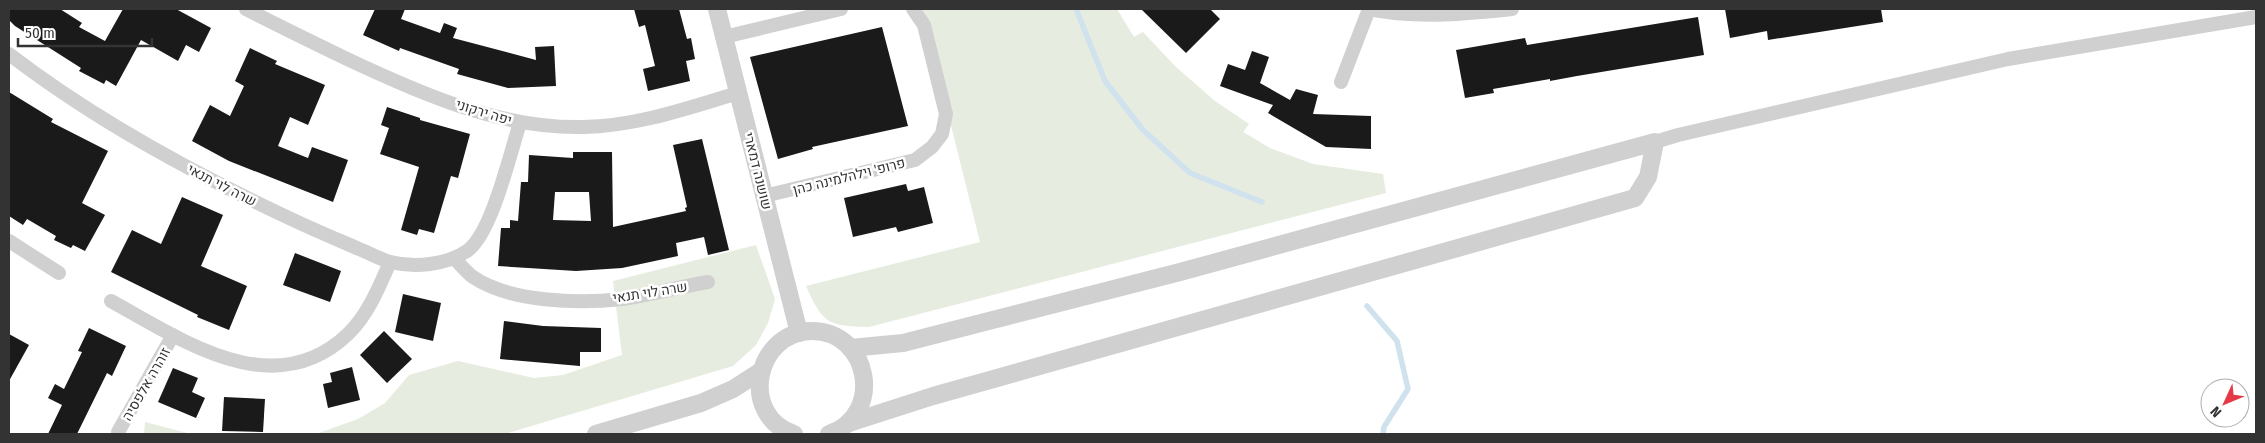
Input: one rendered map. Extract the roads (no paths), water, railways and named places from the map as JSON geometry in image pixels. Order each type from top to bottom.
[{"type":"street","name":"יפה ירקוני","points":[[248,9],[364,67],[423,92],[486,114],[520,123],[550,127],[584,127],[626,123],[671,114],[738,92]]},
{"type":"street","name":"שושנה דמארי","points":[[717,9],[799,333]]},
{"type":"street","points":[[724,37],[841,9]]},
{"type":"street","name":"פרופ' וילהלמינה כהן","points":[[764,196],[915,160],[932,147],[942,134],[946,114],[924,26],[913,9]]},
{"type":"street","points":[[1341,82],[1368,9],[1426,16],[1512,9]]},
{"type":"street","points":[[850,348],[903,344],[1180,272],[1678,135],[2008,59],[2256,17]]},
{"type":"street","name":"שרה לוי תנאי","points":[[9,54],[93,113],[181,165],[310,228],[390,262],[419,265],[439,263],[469,250],[481,235],[491,214],[520,123]]},
{"type":"street","points":[[830,434],[849,423],[933,396],[1635,198],[1648,177],[1655,142]]},
{"type":"street","points":[[9,242],[59,273]]},
{"type":"street","name":"שרה לוי תנאי","points":[[454,258],[472,276],[488,286],[524,297],[573,300],[621,299],[708,282]]},
{"type":"street","name":"זוהרה אלפסיה","points":[[110,301],[221,358],[249,365],[275,367],[304,361],[328,350],[348,334],[364,314],[377,292],[390,262]]},
{"type":"street","points":[[791,434],[778,426],[765,407],[759,386],[761,371],[766,358],[775,346],[786,338],[799,333],[813,331],[839,339],[850,348],[860,361],[864,377],[864,394],[859,410],[849,423]]},
{"type":"street","name":"זוהרה אלפסיה","points":[[118,432],[173,335]]},
{"type":"street","points":[[596,434],[701,403],[733,389],[761,371]]},
{"type":"waterway","points":[[1076,9],[1105,81],[1143,130],[1190,173],[1262,202]]},
{"type":"waterway","points":[[1367,306],[1397,341],[1408,389],[1384,427],[1383,434]]}]
